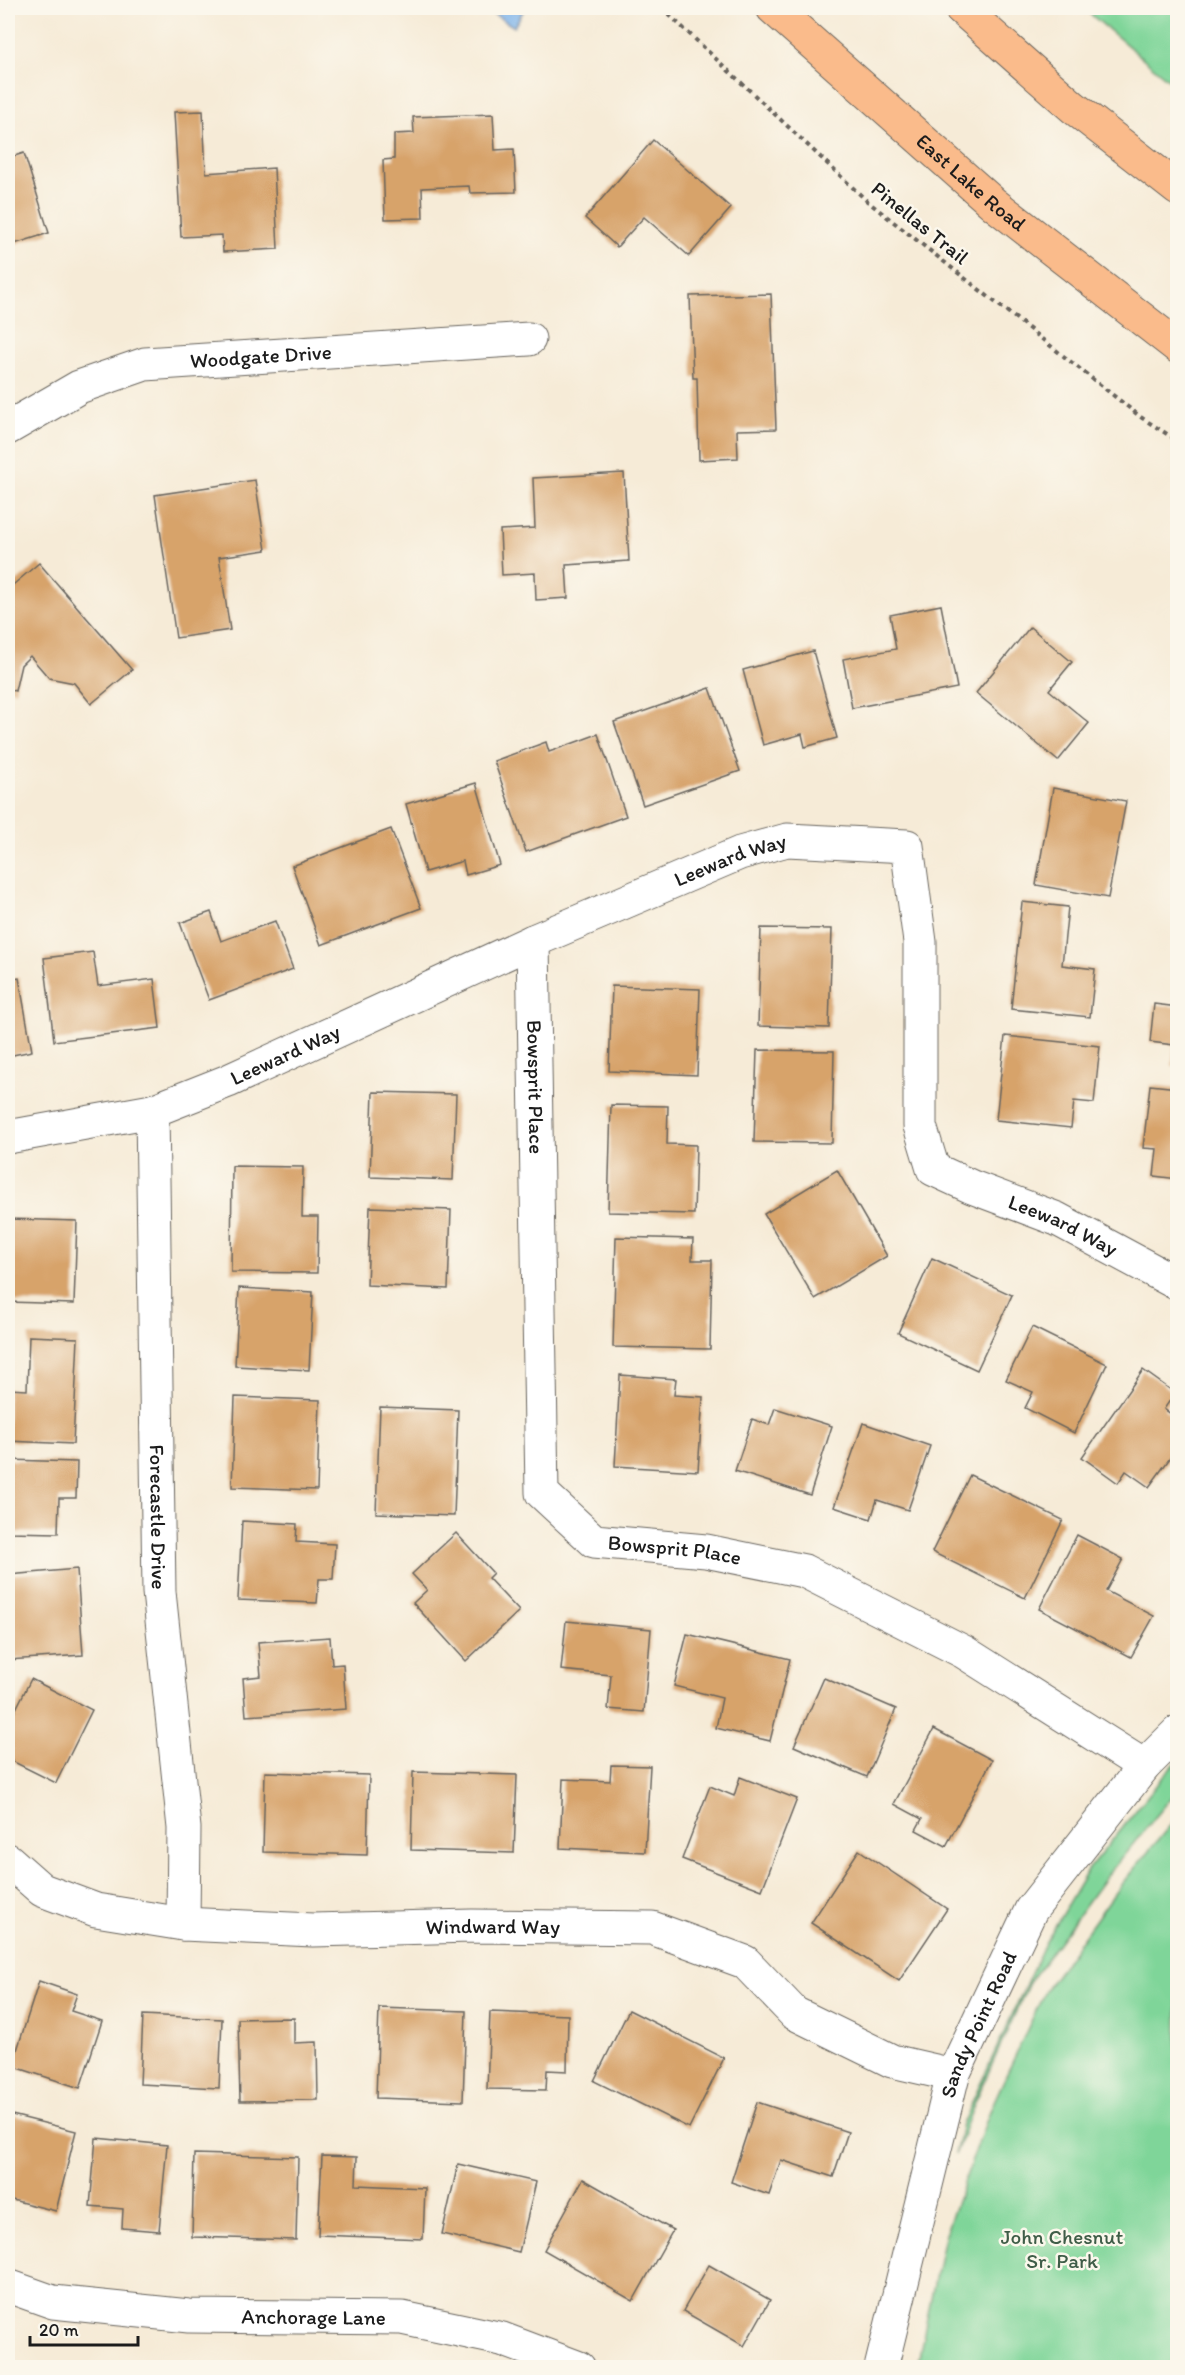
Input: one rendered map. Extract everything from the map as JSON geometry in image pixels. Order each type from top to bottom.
[{"type":"main road","name":"East Lake Road","points":[[773,8],[994,204],[1178,347]]},
{"type":"main road","points":[[961,8],[1073,107],[1178,189]]},
{"type":"street","name":"Woodgate Drive","points":[[8,429],[79,387],[145,364],[529,339]]},
{"type":"street","name":"Leeward Way","points":[[8,1137],[152,1111],[228,1082],[533,941],[740,853],[787,840],[907,846],[920,942],[920,1126],[933,1169],[972,1187],[1057,1220],[1178,1284]]},
{"type":"street","name":"Bowsprit Place","points":[[533,941],[542,1493],[594,1542],[706,1551],[804,1570],[964,1652],[1144,1766]]},
{"type":"street","name":"Forecastle Drive","points":[[152,1111],[159,1592],[184,1828],[183,1924]]},
{"type":"street","name":"Sandy Point Road","points":[[880,2367],[953,2075],[1031,1910],[1144,1766],[1178,1731]]},
{"type":"street","name":"Windward Way","points":[[8,1860],[42,1890],[96,1910],[183,1924],[313,1929],[472,1926],[652,1928],[745,1962],[794,2013],[892,2061],[953,2075]]},
{"type":"street","name":"Anchorage Lane","points":[[8,2286],[52,2302],[189,2316],[402,2318],[502,2339],[579,2367]]},
{"type":"path","name":"Pinellas Trail","points":[[662,8],[867,201],[1142,418],[1178,441]]},
{"type":"green space","points":[[1083,8],[1177,8],[1177,87]]},
{"type":"green space","points":[[1177,1761],[1177,1791],[1105,1878],[1029,1983],[975,2102],[955,2155],[962,2124],[1045,1943],[1088,1870]]},
{"type":"green space","name":"John Chesnut Sr. Park","points":[[1177,1817],[1177,2367],[917,2367],[943,2240],[991,2108],[1046,1989],[1119,1887]]},
{"type":"water","points":[[484,8],[525,8],[514,27]]},
{"type":"building","points":[[203,111],[206,173],[274,168],[278,249],[223,252],[222,235],[181,237],[174,112]]},
{"type":"building","points":[[493,114],[495,150],[514,149],[516,192],[470,193],[469,186],[422,188],[423,218],[385,219],[383,160],[394,159],[394,134],[414,133],[413,117]]},
{"type":"building","points":[[653,140],[731,208],[689,256],[644,217],[617,247],[585,218]]},
{"type":"building","points":[[24,153],[49,233],[8,246],[8,158]]},
{"type":"building","points":[[771,294],[776,429],[737,430],[738,458],[699,460],[697,378],[693,378],[690,296]]},
{"type":"building","points":[[624,473],[629,561],[566,565],[568,598],[536,600],[535,573],[502,575],[500,530],[535,528],[533,478]]},
{"type":"building","points":[[255,480],[266,550],[219,557],[230,630],[176,638],[155,495]]},
{"type":"building","points":[[39,563],[132,670],[91,704],[74,683],[49,678],[30,656],[21,665],[15,691],[8,689],[8,589]]},
{"type":"building","points":[[941,605],[957,688],[852,708],[843,659],[896,649],[890,615]]},
{"type":"building","points":[[1030,627],[1072,662],[1049,690],[1089,723],[1058,761],[976,693]]},
{"type":"building","points":[[813,651],[837,738],[805,747],[802,734],[763,745],[743,670]]},
{"type":"building","points":[[710,688],[740,771],[643,805],[614,722]]},
{"type":"building","points":[[598,734],[626,816],[526,852],[494,761],[546,742],[549,752]]},
{"type":"building","points":[[476,783],[500,865],[466,875],[463,861],[425,872],[406,804]]},
{"type":"building","points":[[1053,788],[1126,801],[1108,898],[1036,885]]},
{"type":"building","points":[[391,829],[421,908],[321,945],[292,866]]},
{"type":"building","points":[[1022,902],[1068,907],[1062,965],[1095,969],[1090,1017],[1011,1009]]},
{"type":"building","points":[[211,912],[221,941],[275,921],[293,969],[209,1000],[180,923]]},
{"type":"building","points":[[761,928],[832,929],[829,1028],[758,1026]]},
{"type":"building","points":[[93,952],[98,986],[154,979],[160,1028],[54,1041],[44,958]]},
{"type":"building","points":[[19,978],[32,1051],[8,1056],[8,980]]},
{"type":"building","points":[[612,986],[700,989],[697,1075],[609,1071]]},
{"type":"building","points":[[1154,1004],[1178,1007],[1178,1067],[1172,1066],[1174,1045],[1150,1042]]},
{"type":"building","points":[[1005,1036],[1100,1046],[1094,1103],[1074,1101],[1071,1128],[996,1120]]},
{"type":"building","points":[[757,1050],[834,1051],[832,1143],[754,1142]]},
{"type":"building","points":[[1150,1085],[1178,1088],[1178,1179],[1154,1176],[1157,1149],[1143,1148]]},
{"type":"building","points":[[373,1092],[456,1094],[453,1180],[370,1177]]},
{"type":"building","points":[[611,1105],[668,1106],[667,1144],[696,1145],[694,1214],[608,1212]]},
{"type":"building","points":[[232,1166],[303,1167],[302,1217],[318,1217],[317,1273],[231,1272]]},
{"type":"building","points":[[837,1170],[887,1256],[815,1299],[764,1214]]},
{"type":"building","points":[[370,1207],[451,1210],[448,1289],[367,1285]]},
{"type":"building","points":[[8,1219],[77,1221],[74,1304],[8,1302]]},
{"type":"building","points":[[616,1237],[693,1239],[692,1260],[712,1260],[710,1349],[613,1347]]},
{"type":"building","points":[[932,1258],[1012,1295],[977,1370],[898,1333]]},
{"type":"building","points":[[239,1288],[313,1292],[309,1370],[235,1366]]},
{"type":"building","points":[[1032,1327],[1107,1364],[1074,1433],[1025,1408],[1033,1392],[1006,1380]]},
{"type":"building","points":[[29,1336],[78,1338],[73,1444],[8,1441],[8,1389],[27,1390]]},
{"type":"building","points":[[1143,1370],[1175,1393],[1164,1409],[1178,1419],[1178,1447],[1149,1487],[1126,1471],[1118,1483],[1082,1457]]},
{"type":"building","points":[[620,1375],[676,1379],[674,1395],[703,1397],[698,1471],[615,1466]]},
{"type":"building","points":[[235,1397],[320,1400],[317,1490],[232,1487]]},
{"type":"building","points":[[380,1407],[458,1410],[454,1516],[376,1513]]},
{"type":"building","points":[[775,1408],[832,1426],[810,1495],[735,1471],[752,1419],[769,1425]]},
{"type":"building","points":[[863,1423],[930,1446],[908,1510],[877,1500],[871,1519],[834,1507]]},
{"type":"building","points":[[8,1460],[77,1462],[76,1498],[59,1498],[58,1533],[8,1532]]},
{"type":"building","points":[[970,1475],[1063,1520],[1025,1598],[932,1552]]},
{"type":"building","points":[[242,1521],[297,1524],[296,1542],[335,1544],[333,1579],[319,1579],[317,1603],[238,1600]]},
{"type":"building","points":[[456,1533],[493,1573],[488,1578],[519,1611],[466,1661],[413,1603],[427,1590],[412,1574]]},
{"type":"building","points":[[1077,1535],[1123,1559],[1106,1591],[1154,1616],[1131,1657],[1039,1609]]},
{"type":"building","points":[[77,1569],[83,1655],[8,1660],[8,1575]]},
{"type":"building","points":[[566,1621],[651,1629],[644,1712],[608,1709],[611,1675],[561,1670]]},
{"type":"building","points":[[687,1634],[790,1659],[770,1741],[716,1728],[722,1698],[674,1686]]},
{"type":"building","points":[[330,1637],[332,1665],[343,1664],[346,1709],[246,1716],[243,1678],[261,1676],[258,1642]]},
{"type":"building","points":[[824,1678],[896,1709],[867,1777],[794,1746]]},
{"type":"building","points":[[31,1679],[92,1710],[56,1783],[8,1759],[8,1725]]},
{"type":"building","points":[[934,1729],[992,1760],[946,1846],[916,1830],[922,1819],[894,1804]]},
{"type":"building","points":[[611,1765],[650,1766],[645,1852],[560,1848],[563,1779],[610,1781]]},
{"type":"building","points":[[265,1772],[369,1775],[367,1855],[263,1852]]},
{"type":"building","points":[[413,1772],[517,1775],[514,1853],[411,1850]]},
{"type":"building","points":[[740,1777],[797,1799],[762,1890],[682,1859],[710,1786],[734,1796]]},
{"type":"building","points":[[859,1850],[947,1909],[899,1981],[811,1923]]},
{"type":"building","points":[[39,1981],[77,1994],[71,2011],[102,2021],[80,2088],[12,2066]]},
{"type":"building","points":[[379,2008],[466,2011],[463,2101],[376,2098]]},
{"type":"building","points":[[629,2010],[724,2058],[689,2128],[594,2081]]},
{"type":"building","points":[[490,2012],[568,2015],[567,2071],[547,2070],[546,2090],[487,2089]]},
{"type":"building","points":[[143,2015],[222,2019],[219,2088],[140,2084]]},
{"type":"building","points":[[294,2018],[294,2043],[317,2042],[318,2100],[240,2101],[238,2019]]},
{"type":"building","points":[[757,2102],[848,2132],[833,2177],[781,2160],[769,2195],[731,2182]]},
{"type":"building","points":[[8,2114],[76,2131],[56,2211],[8,2199]]},
{"type":"building","points":[[96,2138],[167,2145],[159,2231],[122,2228],[123,2209],[90,2206]]},
{"type":"building","points":[[194,2154],[298,2157],[296,2240],[192,2237]]},
{"type":"building","points":[[322,2156],[357,2157],[356,2185],[425,2188],[423,2239],[318,2235]]},
{"type":"building","points":[[458,2164],[536,2182],[519,2252],[442,2234]]},
{"type":"building","points":[[583,2179],[673,2230],[633,2301],[544,2250]]},
{"type":"building","points":[[709,2265],[770,2300],[744,2346],[683,2311]]}]
